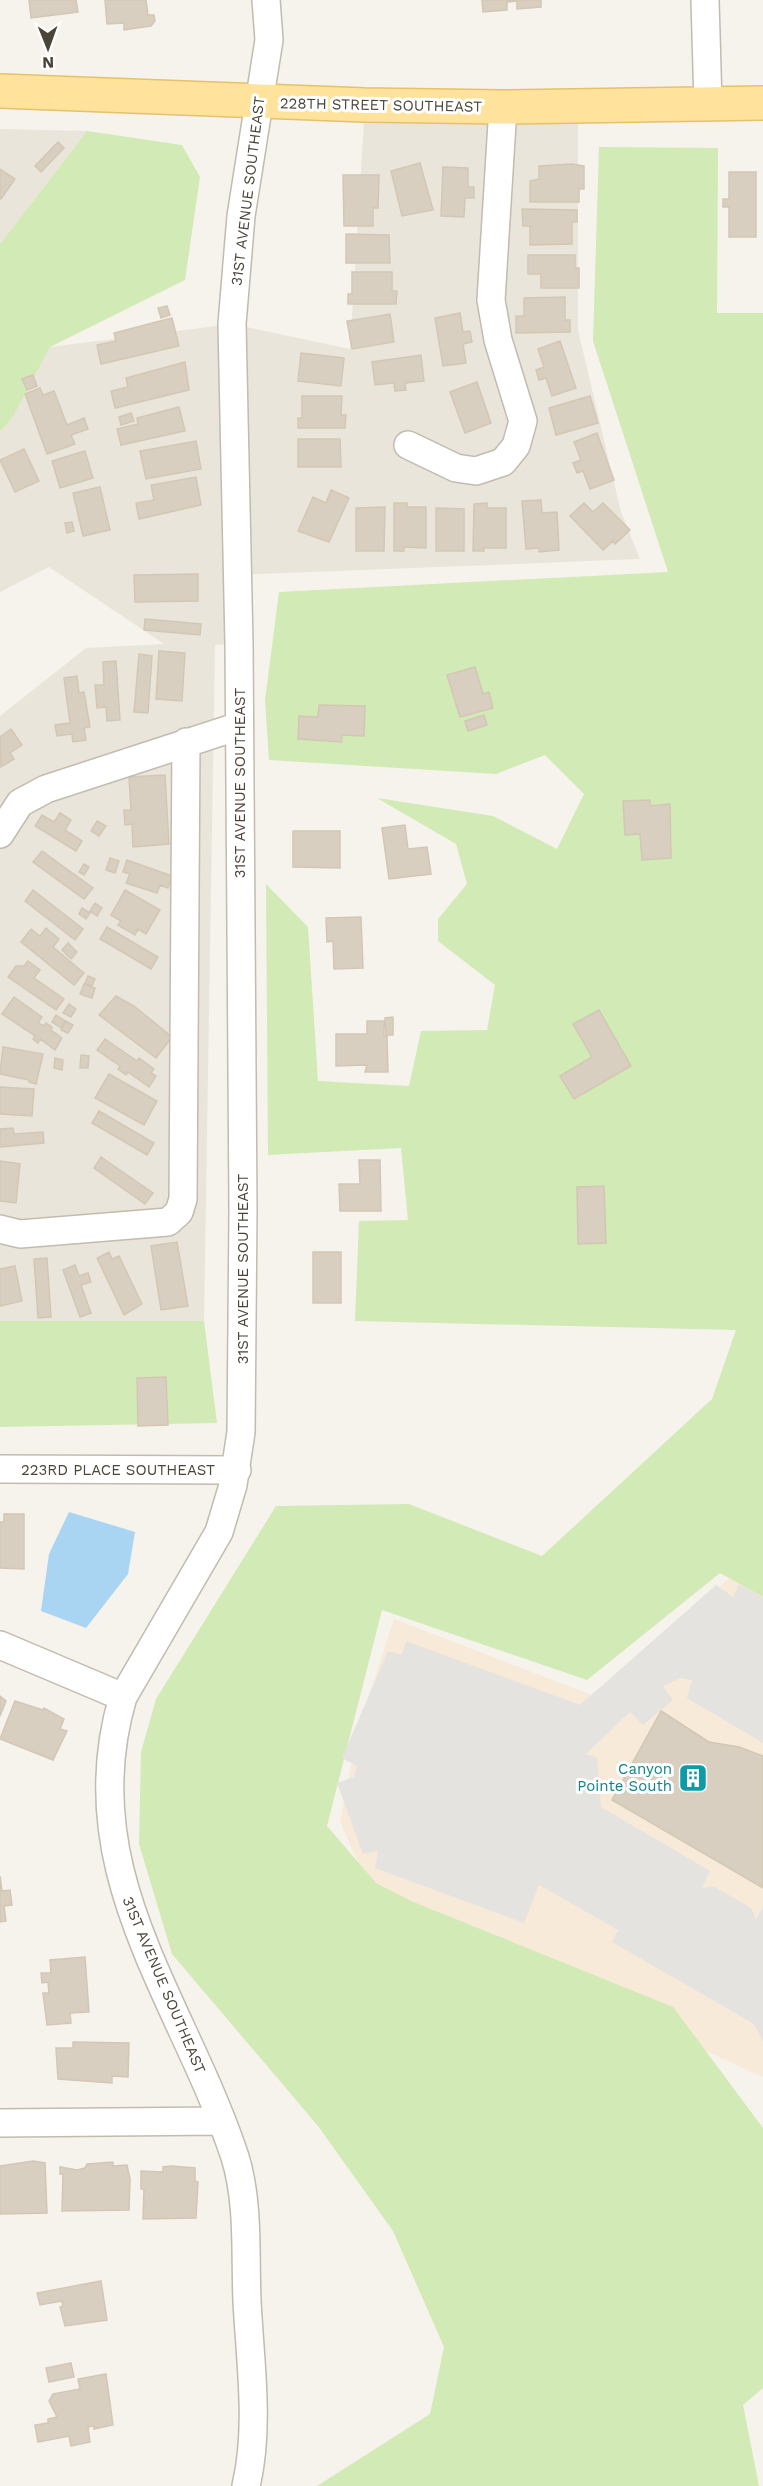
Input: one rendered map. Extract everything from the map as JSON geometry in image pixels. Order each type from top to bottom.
[{"type":"main road","name":"228TH STREET SOUTHEAST","points":[[0,91],[72,92],[259,102],[503,107],[763,103]]},
{"type":"street","name":"31ST AVENUE SOUTHEAST","points":[[246,2486],[252,2431],[245,2224],[236,2160],[222,2121],[129,1910],[109,1808],[109,1780],[115,1721],[123,1697],[219,1532],[237,1470],[243,1392],[239,726],[232,324],[241,216],[269,40],[266,0]]},
{"type":"street","points":[[705,0],[708,104]]},
{"type":"street","points":[[408,445],[456,468],[476,471],[503,462],[516,446],[523,421],[498,340],[491,300],[503,107]]},
{"type":"street","points":[[0,834],[20,803],[46,789],[239,726]]},
{"type":"street","points":[[0,1228],[20,1234],[168,1222],[179,1212],[183,1199],[186,742]]},
{"type":"street","name":"223RD PLACE SOUTHEAST","points":[[0,1469],[237,1470]]},
{"type":"street","points":[[0,1645],[123,1697]]},
{"type":"street","points":[[0,2122],[222,2121]]},
{"type":"shaded area","points":[[365,105],[578,106],[578,330],[621,512],[640,559],[238,575],[239,644],[215,645],[204,1321],[0,1321],[0,716],[86,648],[164,644],[49,567],[0,592],[0,432],[13,417],[50,347],[232,324],[350,349]]},
{"type":"shaded area","points":[[0,129],[87,131],[0,244]]},
{"type":"shaded area","points":[[733,1575],[763,1591],[763,2077],[376,1902],[340,1822],[358,1729],[394,1619],[592,1695]]},
{"type":"shaded area","points":[[739,1584],[763,1598],[763,1743],[687,1698],[692,1680],[681,1678],[663,1686],[673,1700],[643,1725],[630,1712],[586,1754],[597,1758],[601,1807],[710,1871],[702,1888],[713,1886],[751,1908],[756,1919],[763,1907],[763,2042],[754,2024],[612,1942],[618,1930],[539,1885],[524,1923],[375,1868],[378,1851],[363,1854],[337,1783],[354,1777],[357,1766],[342,1758],[388,1651],[402,1655],[406,1641],[580,1705],[716,1585],[733,1597]]},
{"type":"green space","points":[[87,131],[182,145],[200,177],[185,280],[50,347],[13,417],[0,432],[0,244]]},
{"type":"green space","points":[[599,147],[718,148],[717,313],[763,313],[763,1597],[720,1573],[587,1680],[382,1610],[327,1826],[376,1883],[411,1901],[673,2007],[763,2128],[763,2388],[743,2405],[759,2486],[317,2486],[430,2414],[444,2347],[393,2231],[318,2126],[172,1954],[139,1844],[141,1752],[156,1699],[276,1506],[409,1504],[542,1556],[712,1399],[736,1330],[355,1321],[359,1221],[408,1220],[401,1148],[268,1155],[266,884],[308,927],[318,1081],[409,1086],[421,1031],[487,1030],[495,985],[438,941],[438,919],[467,884],[456,844],[377,798],[493,816],[557,849],[584,794],[545,755],[496,774],[269,760],[265,700],[279,592],[668,572],[593,341]]},
{"type":"green space","points":[[0,1321],[204,1321],[217,1423],[0,1427]]},
{"type":"water","points":[[69,1512],[135,1532],[128,1574],[86,1628],[41,1611],[49,1554]]},
{"type":"building","points":[[29,0],[76,0],[78,12],[31,18]]},
{"type":"building","points":[[105,0],[146,0],[148,15],[154,15],[155,21],[151,26],[124,30],[124,23],[107,24]]},
{"type":"building","points":[[482,0],[541,0],[541,7],[517,9],[517,1],[507,2],[507,10],[483,12]]},
{"type":"building","points":[[58,142],[64,148],[41,172],[35,166]]},
{"type":"building","points":[[420,163],[433,210],[402,216],[391,171]]},
{"type":"building","points":[[572,164],[584,166],[584,189],[579,189],[579,202],[530,202],[530,181],[539,179],[539,166]]},
{"type":"building","points":[[443,167],[468,168],[468,187],[474,187],[474,198],[465,198],[464,217],[441,216]]},
{"type":"building","points":[[0,169],[15,179],[1,199],[0,198]]},
{"type":"building","points":[[729,172],[756,172],[756,237],[729,237],[729,207],[723,207],[723,199],[729,199]]},
{"type":"building","points":[[343,175],[379,175],[378,208],[373,208],[373,226],[344,226]]},
{"type":"building","points":[[522,209],[577,210],[577,222],[572,222],[572,244],[530,245],[530,226],[523,226]]},
{"type":"building","points":[[346,234],[389,235],[390,263],[346,263]]},
{"type":"building","points":[[528,255],[575,255],[575,268],[579,268],[579,288],[541,288],[541,274],[528,274]]},
{"type":"building","points":[[352,272],[392,272],[392,291],[397,291],[396,304],[348,304],[348,294],[352,294]]},
{"type":"building","points":[[565,297],[565,320],[570,320],[570,332],[516,333],[516,316],[524,316],[524,298]]},
{"type":"building","points":[[167,306],[170,315],[161,318],[158,308]]},
{"type":"building","points":[[460,313],[463,332],[470,331],[472,342],[463,344],[466,363],[443,366],[435,318]]},
{"type":"building","points":[[390,314],[394,342],[352,349],[347,321]]},
{"type":"building","points":[[172,318],[179,346],[101,364],[97,345],[116,341],[114,333]]},
{"type":"building","points":[[560,341],[576,388],[552,396],[546,378],[539,380],[536,370],[544,367],[538,349]]},
{"type":"building","points":[[301,353],[344,358],[341,386],[298,381]]},
{"type":"building","points":[[421,355],[424,381],[405,383],[406,390],[395,391],[394,383],[375,385],[372,362]]},
{"type":"building","points":[[185,362],[189,390],[115,408],[111,391],[128,387],[126,378]]},
{"type":"building","points":[[33,375],[37,386],[27,390],[22,379]]},
{"type":"building","points":[[477,382],[491,423],[465,433],[450,392]]},
{"type":"building","points":[[40,388],[43,395],[54,391],[67,425],[84,418],[88,429],[71,435],[75,444],[47,454],[25,394]]},
{"type":"building","points":[[302,396],[342,396],[341,415],[346,415],[345,428],[298,428],[298,418],[302,418]]},
{"type":"building","points":[[590,396],[598,423],[556,435],[549,408]]},
{"type":"building","points":[[179,407],[185,431],[121,445],[117,429],[138,424],[137,418]]},
{"type":"building","points":[[131,413],[134,421],[121,425],[119,417]]},
{"type":"building","points":[[597,433],[614,480],[590,489],[583,471],[577,473],[573,463],[581,460],[574,442]]},
{"type":"building","points":[[298,439],[340,439],[341,467],[298,467]]},
{"type":"building","points":[[196,441],[201,469],[146,479],[140,451]]},
{"type":"building","points":[[24,449],[39,481],[15,492],[0,460]]},
{"type":"building","points":[[85,451],[93,478],[60,488],[52,461]]},
{"type":"building","points":[[196,477],[201,505],[139,519],[136,503],[154,500],[151,485]]},
{"type":"building","points":[[100,487],[110,530],[83,536],[73,493]]},
{"type":"building","points":[[331,490],[349,498],[329,542],[298,531],[313,497],[326,503]]},
{"type":"building","points":[[541,500],[542,513],[557,512],[559,550],[539,552],[539,548],[526,549],[522,501]]},
{"type":"building","points":[[394,503],[407,503],[407,507],[426,507],[426,548],[404,547],[404,551],[394,551]]},
{"type":"building","points":[[487,503],[487,508],[506,508],[506,548],[483,548],[484,551],[473,551],[474,504]]},
{"type":"building","points":[[584,503],[593,512],[603,503],[630,530],[615,544],[613,541],[603,550],[570,516]]},
{"type":"building","points":[[385,507],[384,551],[356,551],[356,508]]},
{"type":"building","points":[[436,508],[464,509],[464,551],[436,551]]},
{"type":"building","points":[[72,522],[74,531],[67,533],[65,523]]},
{"type":"building","points":[[198,574],[198,601],[135,602],[134,575]]},
{"type":"building","points":[[145,619],[201,624],[200,635],[144,630]]},
{"type":"building","points":[[159,651],[185,653],[182,701],[156,699]]},
{"type":"building","points":[[139,654],[152,656],[148,713],[134,712]]},
{"type":"building","points":[[116,661],[120,720],[107,721],[106,707],[97,708],[95,685],[104,685],[103,662]]},
{"type":"building","points":[[475,667],[483,694],[489,692],[493,708],[460,717],[447,675]]},
{"type":"building","points":[[77,676],[79,693],[84,692],[90,727],[84,728],[86,740],[73,742],[72,734],[57,736],[55,725],[70,723],[64,678]]},
{"type":"building","points":[[319,705],[365,706],[364,736],[342,735],[342,742],[298,739],[299,716],[318,717]]},
{"type":"building","points":[[484,715],[487,725],[468,731],[465,721]]},
{"type":"building","points":[[11,729],[22,745],[10,753],[14,759],[1,767],[0,737]]},
{"type":"building","points":[[165,775],[169,844],[133,847],[132,824],[125,825],[124,810],[131,810],[129,777]]},
{"type":"building","points":[[650,800],[650,806],[670,804],[671,858],[642,860],[640,834],[625,835],[623,801]]},
{"type":"building","points":[[60,813],[71,820],[65,830],[82,841],[76,851],[35,826],[42,815],[54,822]]},
{"type":"building","points":[[97,821],[106,826],[99,836],[91,831]]},
{"type":"building","points":[[405,825],[408,849],[427,847],[431,874],[389,879],[382,828]]},
{"type":"building","points":[[293,831],[340,831],[340,868],[293,867]]},
{"type":"building","points":[[42,851],[93,888],[84,899],[33,862]]},
{"type":"building","points":[[110,858],[119,861],[115,873],[106,870]]},
{"type":"building","points":[[127,860],[172,876],[168,888],[160,885],[157,893],[126,883],[130,874],[123,872]]},
{"type":"building","points":[[84,864],[89,867],[84,875],[79,872]]},
{"type":"building","points":[[33,890],[83,929],[75,940],[25,901]]},
{"type":"building","points":[[125,890],[160,910],[146,934],[138,929],[135,935],[118,925],[121,921],[111,915]]},
{"type":"building","points":[[95,903],[102,908],[97,916],[90,911]]},
{"type":"building","points":[[82,908],[90,913],[86,919],[79,914]]},
{"type":"building","points":[[361,917],[363,968],[334,969],[333,941],[327,942],[326,918]]},
{"type":"building","points":[[107,927],[158,957],[151,969],[100,939]]},
{"type":"building","points":[[46,928],[59,939],[53,947],[84,973],[74,985],[21,942],[31,929],[40,936]]},
{"type":"building","points":[[68,943],[77,952],[71,959],[62,950]]},
{"type":"building","points":[[28,961],[40,970],[34,978],[64,999],[56,1010],[8,977],[16,966],[24,966]]},
{"type":"building","points":[[88,976],[95,979],[92,986],[85,984]]},
{"type":"building","points":[[84,984],[95,988],[92,998],[80,994]]},
{"type":"building","points":[[116,996],[134,1006],[172,1037],[156,1058],[99,1015]]},
{"type":"building","points":[[14,997],[42,1017],[38,1023],[44,1026],[46,1023],[62,1038],[55,1050],[40,1039],[38,1043],[33,1039],[35,1036],[2,1014]]},
{"type":"building","points":[[69,1004],[76,1009],[71,1017],[63,1013]]},
{"type":"building","points":[[599,1010],[631,1066],[574,1099],[560,1076],[592,1057],[573,1024]]},
{"type":"building","points":[[56,1015],[65,1021],[61,1028],[52,1022]]},
{"type":"building","points":[[393,1017],[393,1035],[386,1035],[385,1018]]},
{"type":"building","points":[[66,1021],[73,1025],[68,1033],[61,1030]]},
{"type":"building","points":[[367,1021],[384,1021],[384,1036],[387,1036],[388,1072],[365,1072],[367,1065],[336,1066],[336,1034],[367,1034]]},
{"type":"building","points":[[105,1039],[137,1061],[139,1058],[154,1069],[151,1073],[156,1076],[149,1087],[128,1072],[126,1075],[118,1069],[120,1066],[97,1050]]},
{"type":"building","points":[[3,1047],[43,1054],[36,1084],[29,1080],[0,1074]]},
{"type":"building","points":[[81,1055],[89,1056],[88,1068],[80,1068]]},
{"type":"building","points":[[55,1058],[63,1060],[62,1070],[54,1068]]},
{"type":"building","points":[[109,1074],[157,1101],[144,1125],[95,1098]]},
{"type":"building","points":[[0,1087],[34,1089],[32,1116],[0,1114]]},
{"type":"building","points":[[99,1111],[154,1143],[147,1155],[92,1123]]},
{"type":"building","points":[[13,1128],[14,1134],[43,1132],[44,1143],[0,1147],[0,1129]]},
{"type":"building","points":[[101,1157],[153,1193],[145,1204],[94,1168]]},
{"type":"building","points":[[359,1160],[380,1160],[381,1211],[340,1211],[339,1184],[360,1184]]},
{"type":"building","points":[[0,1161],[20,1164],[16,1203],[0,1201]]},
{"type":"building","points":[[604,1186],[606,1243],[578,1244],[577,1187]]},
{"type":"building","points":[[177,1242],[188,1306],[161,1310],[151,1246]]},
{"type":"building","points":[[109,1252],[112,1259],[119,1256],[142,1304],[124,1315],[97,1258]]},
{"type":"building","points":[[313,1252],[341,1252],[341,1303],[313,1303]]},
{"type":"building","points":[[47,1258],[51,1317],[38,1318],[34,1259]]},
{"type":"building","points":[[75,1265],[79,1276],[88,1273],[91,1282],[81,1285],[91,1313],[80,1317],[63,1270]]},
{"type":"building","points":[[15,1266],[22,1301],[0,1306],[0,1269]]},
{"type":"building","points":[[166,1377],[168,1425],[138,1426],[137,1378]]},
{"type":"building","points":[[4,1514],[24,1514],[24,1569],[0,1568],[0,1522],[4,1522]]},
{"type":"building","points":[[0,1696],[6,1701],[0,1716]]},
{"type":"building","points":[[15,1701],[43,1710],[44,1708],[64,1719],[60,1729],[67,1731],[53,1760],[0,1739]]},
{"type":"building","name":"Canyon Pointe South","points":[[661,1711],[709,1742],[739,1747],[763,1756],[763,1888],[612,1800]]},
{"type":"building","points":[[0,1876],[2,1891],[10,1890],[12,1905],[4,1906],[6,1921],[0,1922]]},
{"type":"building","points":[[85,1957],[89,2012],[70,2013],[71,2023],[47,2025],[43,1993],[49,1993],[48,1982],[42,1983],[41,1973],[51,1973],[50,1960]]},
{"type":"building","points":[[73,2042],[129,2043],[128,2077],[112,2076],[112,2083],[58,2079],[56,2048],[73,2048]]},
{"type":"building","points":[[33,2161],[45,2163],[47,2213],[0,2214],[0,2166]]},
{"type":"building","points":[[113,2162],[113,2166],[127,2165],[130,2179],[129,2210],[62,2211],[63,2174],[60,2174],[60,2167],[77,2170],[85,2168],[87,2164]]},
{"type":"building","points":[[163,2167],[195,2168],[195,2181],[198,2182],[196,2218],[143,2219],[144,2189],[141,2189],[141,2171],[163,2172]]},
{"type":"building","points":[[101,2281],[107,2320],[65,2326],[60,2307],[63,2306],[62,2301],[40,2305],[37,2293]]},
{"type":"building","points":[[71,2363],[74,2377],[49,2382],[46,2368]]},
{"type":"building","points":[[106,2374],[113,2425],[94,2429],[94,2426],[88,2427],[90,2442],[71,2446],[69,2436],[38,2442],[35,2425],[48,2423],[48,2419],[57,2417],[49,2401],[53,2394],[80,2389],[78,2379]]},
{"type":"place","name":"Canyon Pointe South","points":[[693,1778]]}]
